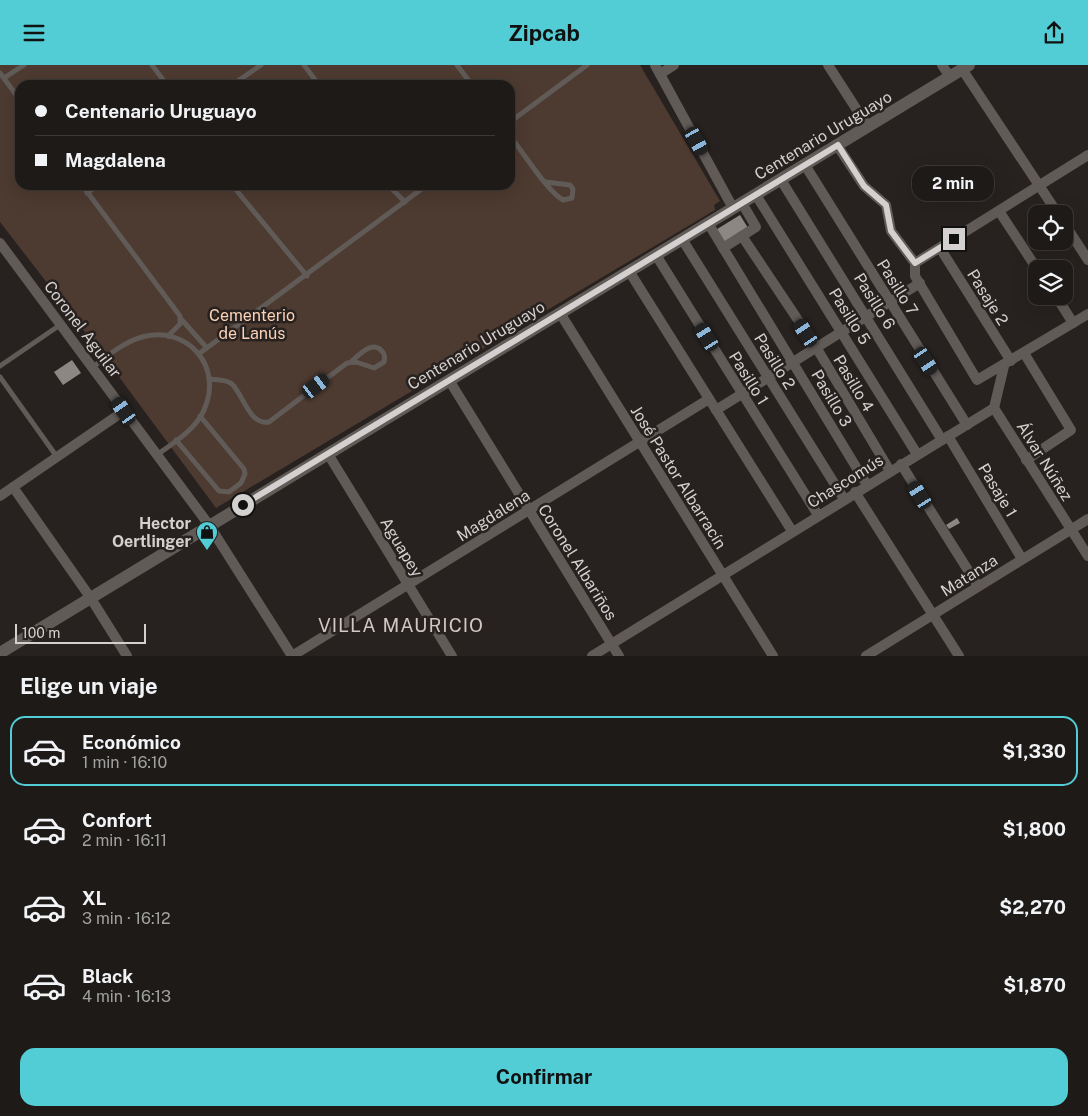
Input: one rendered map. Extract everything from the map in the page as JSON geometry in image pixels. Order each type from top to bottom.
[{"type":"main road","name":"Centenario Uruguayo","points":[[0,653],[966,67]]},
{"type":"street","points":[[674,65],[658,70],[738,206],[756,227],[723,248]]},
{"type":"street","points":[[828,65],[868,127]]},
{"type":"street","points":[[942,65],[950,77]]},
{"type":"street","points":[[966,67],[1052,205]]},
{"type":"street","points":[[838,145],[864,186],[886,205],[891,231],[915,263],[915,276],[976,380],[996,367],[1008,363],[1088,313]]},
{"type":"street","points":[[915,263],[1088,155]]},
{"type":"street","name":"Pasillo 7","points":[[805,165],[967,425]]},
{"type":"street","name":"Pasillo 6","points":[[781,180],[945,438]]},
{"type":"street","name":"Pasillo 5","points":[[756,195],[917,454]]},
{"type":"street","points":[[999,211],[1031,260]]},
{"type":"street","name":"Pasillo 3","points":[[708,223],[867,485]]},
{"type":"street","name":"Pasillo 4","points":[[742,236],[816,347],[890,471]]},
{"type":"street","points":[[1073,237],[1088,260]]},
{"type":"street","name":"Pasillo 2","points":[[682,239],[844,499]]},
{"type":"street","name":"Pasaje 2","points":[[940,248],[1008,363]]},
{"type":"street","name":"Coronel Aguilar","points":[[2,251],[93,367],[209,525],[292,656]]},
{"type":"street","name":"Pasillo 1","points":[[656,255],[818,515]]},
{"type":"street","points":[[629,271],[792,531]]},
{"type":"street","points":[[716,409],[920,283]]},
{"type":"street","points":[[1062,305],[1073,323]]},
{"type":"street","name":"José Pastor Albarracín","points":[[560,313],[773,656]]},
{"type":"street","points":[[1024,353],[1071,431],[1026,460]]},
{"type":"street","points":[[994,407],[1008,363]]},
{"type":"street","name":"Coronel Albariños","points":[[448,381],[619,656]]},
{"type":"street","name":"Magdalena","points":[[292,656],[710,399]]},
{"type":"street","name":"Chascomús","points":[[592,656],[994,407]]},
{"type":"street","name":"Álvar Núñez","points":[[994,407],[1088,556]]},
{"type":"street","points":[[0,496],[124,411]]},
{"type":"street","name":"Pasaje 1","points":[[945,438],[1022,559]]},
{"type":"street","name":"Aguapey","points":[[328,454],[452,656]]},
{"type":"street","points":[[901,464],[978,586]]},
{"type":"street","points":[[13,487],[90,597],[127,656]]},
{"type":"street","points":[[855,493],[959,656]]},
{"type":"street","name":"Matanza","points":[[866,656],[1088,519]]},
{"type":"lane","points":[[15,93],[2,76],[24,65]]},
{"type":"lane","points":[[152,65],[163,80]]},
{"type":"lane","points":[[239,80],[261,65]]},
{"type":"lane","points":[[304,65],[315,80]]},
{"type":"lane","points":[[457,65],[468,80]]},
{"type":"lane","points":[[515,118],[587,65]]},
{"type":"lane","points":[[515,142],[546,182],[559,198],[564,201],[572,198],[573,189],[570,185],[546,182]]},
{"type":"lane","points":[[85,190],[181,319],[206,348]]},
{"type":"lane","points":[[87,193],[92,190]]},
{"type":"lane","points":[[236,190],[307,276]]},
{"type":"lane","points":[[393,190],[405,202]]},
{"type":"lane","points":[[200,353],[307,276],[421,190]]},
{"type":"lane","points":[[168,336],[177,327],[181,319]]},
{"type":"lane","points":[[0,365],[61,325]]},
{"type":"lane","points":[[93,367],[140,337],[168,336],[184,342],[200,353],[209,379],[208,399],[200,416],[191,428],[158,454]]},
{"type":"lane","points":[[209,379],[221,380],[232,384],[255,419],[264,423],[269,422],[368,349],[375,347],[383,352],[385,357],[384,362],[374,368],[352,361]]},
{"type":"lane","points":[[0,377],[57,457]]},
{"type":"lane","points":[[176,440],[219,491],[229,492],[241,483],[245,474],[244,469],[200,416]]},
{"type":"green space","name":"Cementerio de Lanús","points":[[0,65],[640,65],[720,201],[714,205],[715,210],[216,508],[105,358],[0,222]]},
{"type":"building","points":[[740,215],[748,228],[722,244],[714,231]]},
{"type":"building","points":[[72,360],[81,373],[63,385],[54,372]]},
{"type":"building","points":[[957,518],[960,523],[949,529],[946,525]]},
{"type":"place","name":"Hector Oertlinger","points":[[207,551]]},
{"type":"district","name":"VILLA MAURICIO","points":[[401,625]]},
{"type":"route","points":[[243,505],[838,145],[864,186],[886,205],[889,210],[891,231],[915,263],[954,239]]}]
